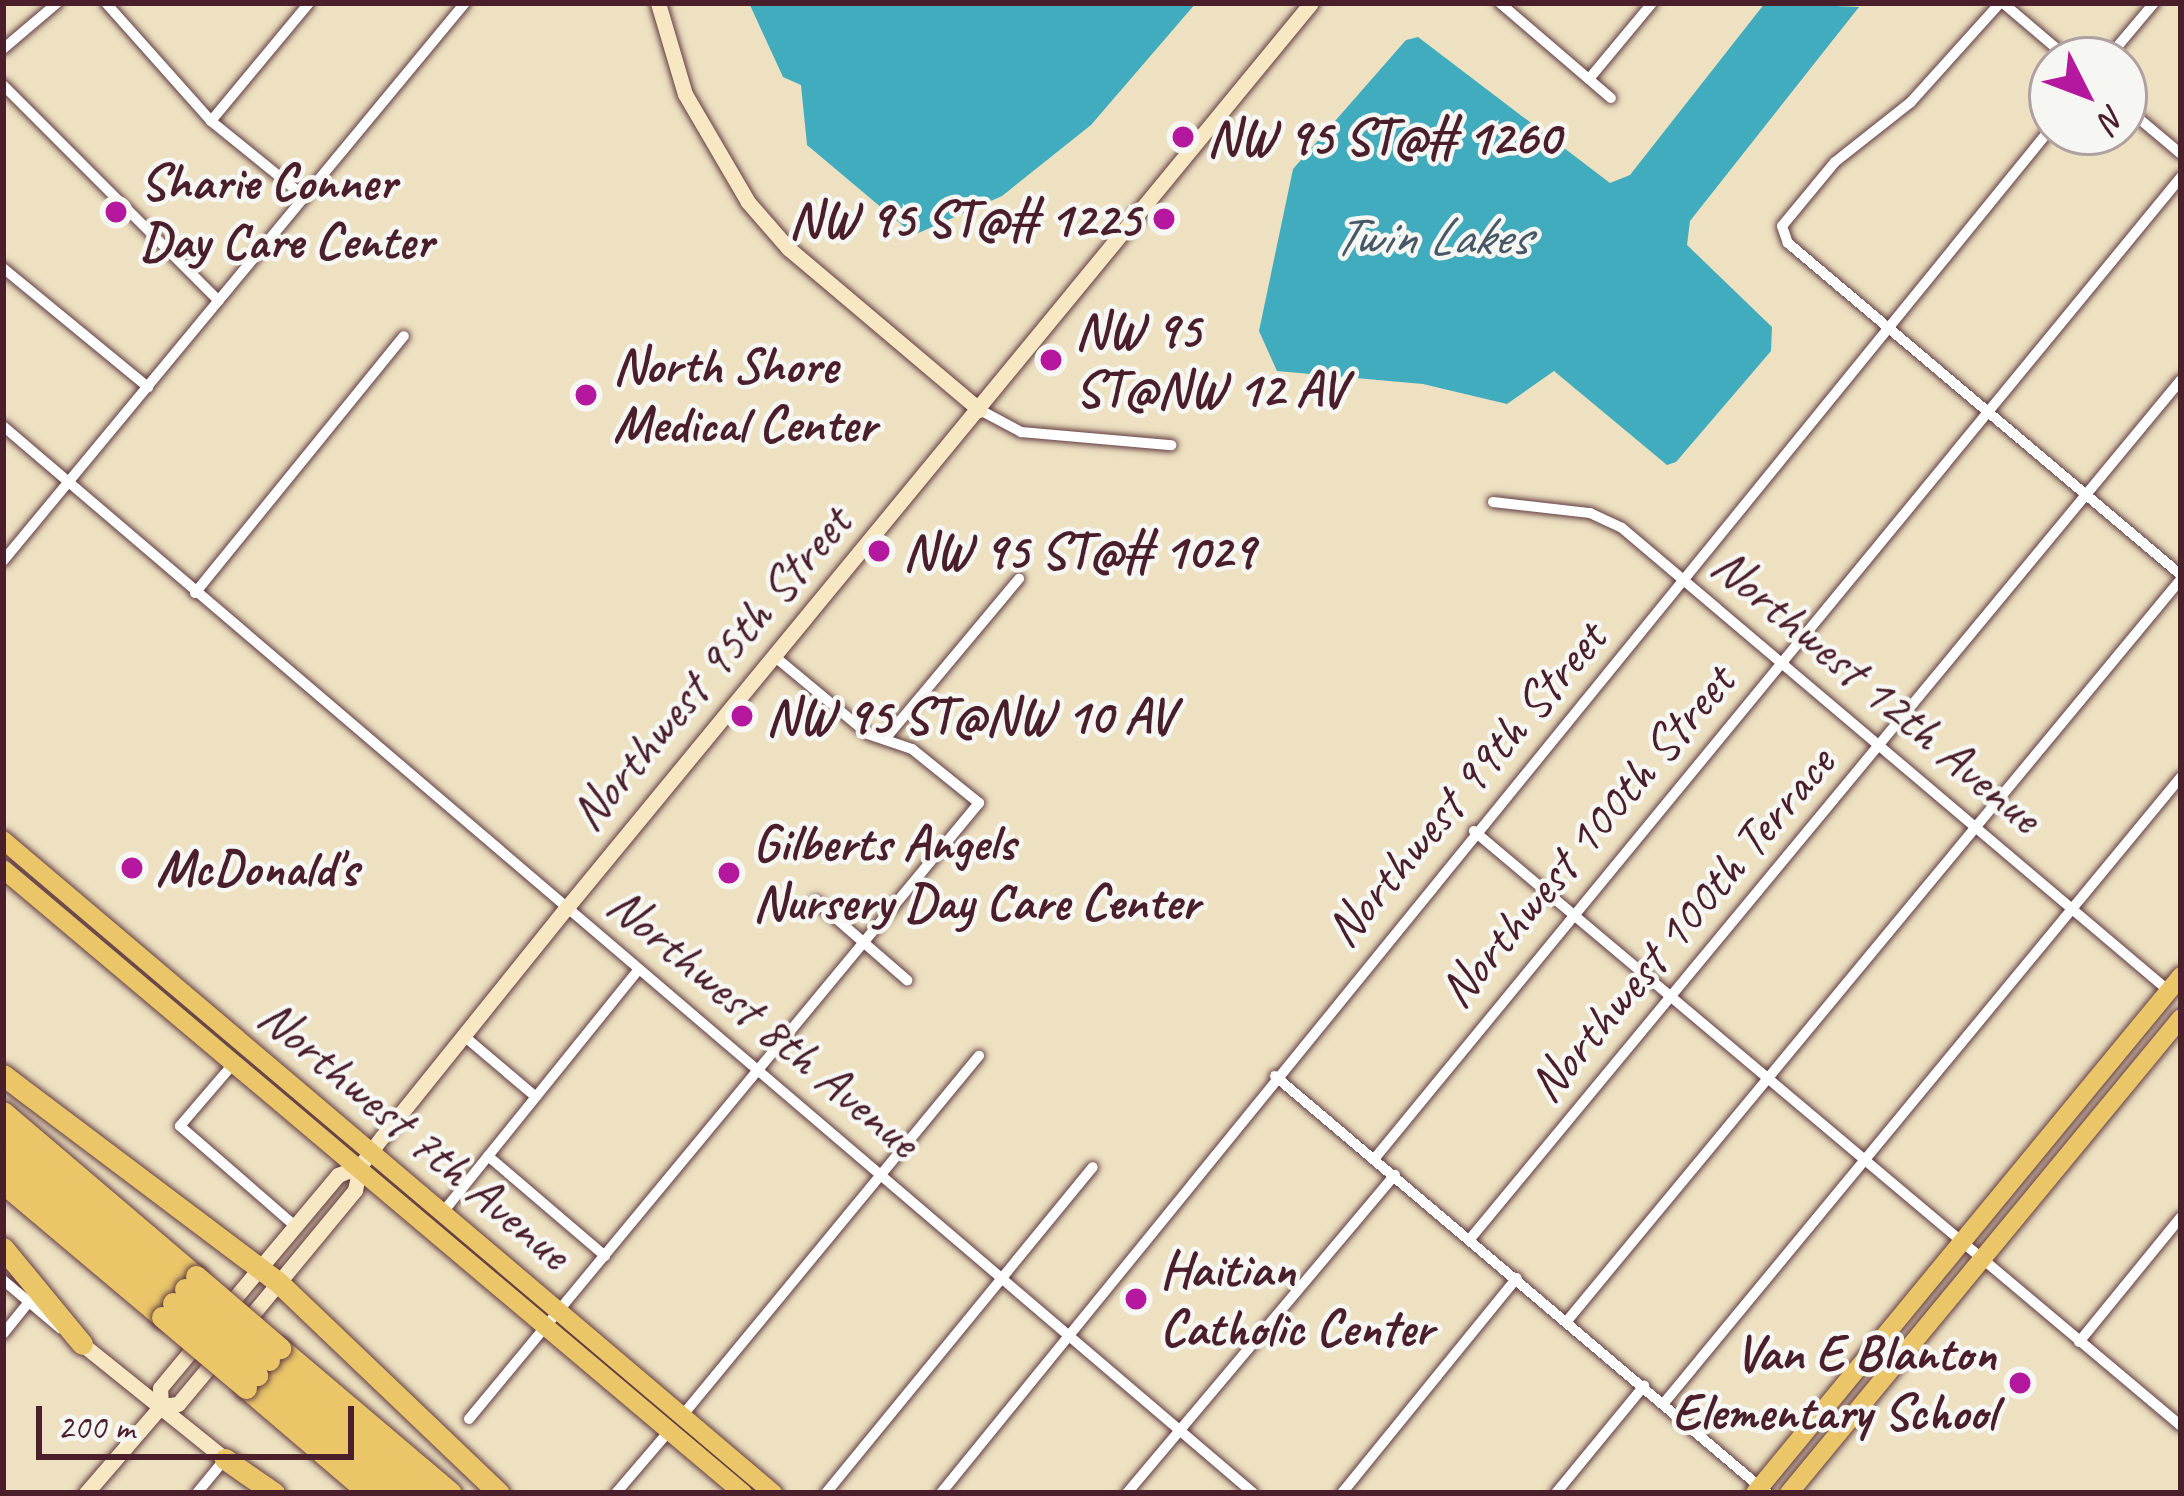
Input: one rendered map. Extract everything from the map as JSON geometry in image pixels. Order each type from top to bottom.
[{"type":"highway","points":[[3,1075],[279,1283],[499,1493]]},
{"type":"highway","points":[[3,1112],[179,1296]]},
{"type":"highway","points":[[3,1133],[263,1368],[424,1493]]},
{"type":"highway","points":[[3,1159],[179,1296],[395,1493]]},
{"type":"highway","points":[[3,1183],[179,1296]]},
{"type":"highway","points":[[3,1249],[82,1344]]},
{"type":"highway","points":[[263,1368],[369,1493]]},
{"type":"highway","points":[[263,1368],[451,1493]]},
{"type":"highway","points":[[225,1459],[270,1493]]},
{"type":"main road","points":[[658,3],[685,94],[748,202],[788,248],[980,410]]},
{"type":"main road","name":"Northwest 95th Street","points":[[86,1493],[161,1406],[178,1404],[279,1283],[355,1190],[366,1158],[568,906],[1311,3]]},
{"type":"main road","name":"Northwest 7th Avenue","points":[[3,840],[676,1423],[773,1493]]},
{"type":"main road","name":"Northwest 7th Avenue","points":[[3,869],[234,1063],[443,1212],[614,1382],[632,1385],[667,1415],[743,1493]]},
{"type":"main road","points":[[43,902],[105,927]]},
{"type":"main road","points":[[130,974],[148,973],[211,1017]]},
{"type":"main road","points":[[1761,1491],[2177,989]]},
{"type":"main road","points":[[1789,1493],[2181,1018]]},
{"type":"main road","name":"Northwest 95th Street","points":[[161,1406],[160,1388],[338,1175],[366,1158]]},
{"type":"main road","points":[[82,1344],[225,1459]]},
{"type":"street","points":[[3,49],[57,3]]},
{"type":"street","points":[[106,3],[211,121],[305,197]]},
{"type":"street","points":[[211,121],[309,3]]},
{"type":"street","points":[[3,561],[465,3]]},
{"type":"street","points":[[1500,3],[1611,98]]},
{"type":"street","points":[[1589,80],[1652,3]]},
{"type":"street","points":[[1567,1321],[2181,577],[1788,243],[1782,226],[1822,175],[1911,101],[2002,3],[2041,36]]},
{"type":"street","points":[[2126,36],[2154,3]]},
{"type":"street","points":[[3,85],[219,302]]},
{"type":"street","points":[[2148,126],[2181,154]]},
{"type":"street","name":"Northwest 99th Street","points":[[940,1493],[1474,831],[2029,156]]},
{"type":"street","name":"Northwest 100th Street","points":[[1375,1158],[2181,177]]},
{"type":"street","points":[[3,268],[148,387]]},
{"type":"street","points":[[196,593],[404,336]]},
{"type":"street","name":"Northwest 100th Terrace","points":[[1470,1239],[2181,380]]},
{"type":"street","points":[[980,410],[1021,432],[1172,446]]},
{"type":"street","name":"Northwest 8th Avenue","points":[[3,426],[1252,1493]]},
{"type":"street","name":"Northwest 12th Avenue","points":[[1493,502],[1600,515],[1782,660],[2070,909],[2177,989]]},
{"type":"street","points":[[885,739],[1019,579]]},
{"type":"street","points":[[469,1419],[979,803],[912,748],[868,734],[774,656]]},
{"type":"street","points":[[1664,1403],[2181,777]]},
{"type":"street","points":[[1474,831],[2079,1342],[2179,1419]]},
{"type":"street","points":[[816,901],[907,980]]},
{"type":"street","points":[[443,1212],[639,969]]},
{"type":"street","points":[[464,1036],[536,1097]]},
{"type":"street","points":[[616,1493],[979,1056]]},
{"type":"street","points":[[234,1063],[180,1126],[295,1226]]},
{"type":"street","points":[[1275,1076],[1664,1403],[1761,1491]]},
{"type":"street","points":[[488,1156],[604,1256]]},
{"type":"street","points":[[826,1493],[1094,1167]]},
{"type":"street","points":[[1126,1493],[1395,1175]]},
{"type":"street","points":[[2079,1342],[2181,1217]]},
{"type":"street","points":[[1342,1493],[1517,1278]]},
{"type":"street","points":[[3,1280],[82,1344]]},
{"type":"street","points":[[3,1334],[28,1304]]},
{"type":"street","points":[[1556,1493],[1644,1386]]},
{"type":"street","points":[[197,1493],[225,1459]]},
{"type":"water","points":[[749,3],[1196,3],[1091,125],[1002,196],[914,235],[807,145],[801,85],[783,77]]},
{"type":"water","name":"Twin Lakes","points":[[1765,3],[1859,7],[1690,221],[1687,245],[1772,327],[1771,351],[1676,462],[1667,465],[1554,371],[1507,404],[1423,384],[1277,371],[1259,331],[1293,169],[1406,40],[1418,37],[1610,183],[1630,175]]},
{"type":"place","name":"NW 95 ST@# 1260","points":[[1183,137]]},
{"type":"place","name":"Sharie Conner Day Care Center","points":[[116,212]]},
{"type":"place","name":"NW 95 ST@# 1225","points":[[1164,219]]},
{"type":"place","name":"NW 95 ST@NW 12 AV","points":[[1051,360]]},
{"type":"place","name":"North Shore Medical Center","points":[[586,395]]},
{"type":"place","name":"NW 95 ST@# 1029","points":[[879,551]]},
{"type":"place","name":"NW 95 ST@NW 10 AV","points":[[742,716]]},
{"type":"place","name":"McDonald's","points":[[132,868]]},
{"type":"place","name":"Gilberts Angels Nursery Day Care Center","points":[[729,873]]},
{"type":"place","name":"Haitian Catholic Center","points":[[1136,1299]]},
{"type":"place","name":"Van E Blanton Elementary School","points":[[2020,1383]]}]
